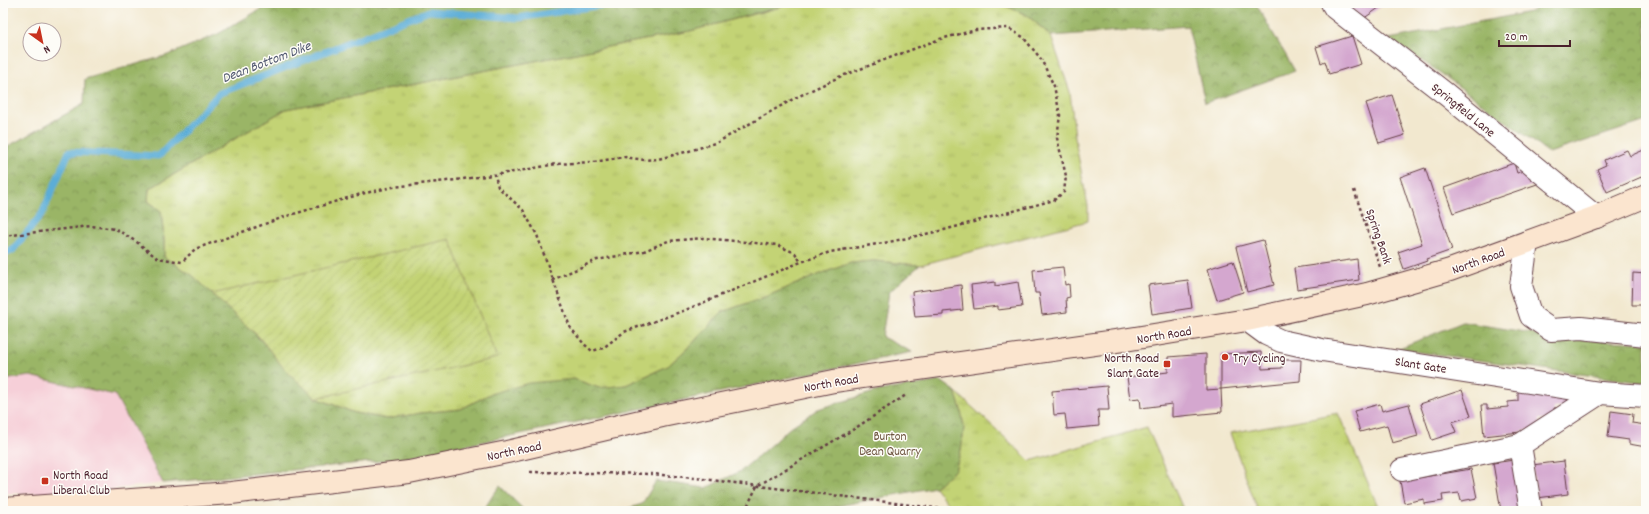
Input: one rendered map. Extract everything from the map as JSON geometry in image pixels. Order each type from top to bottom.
[{"type":"main road","name":"North Road","points":[[3,509],[231,493],[409,472],[507,452],[662,416],[834,381],[1130,339],[1248,320],[1360,296],[1450,270],[1596,217],[1646,196]]},
{"type":"street","name":"Springfield Lane","points":[[1332,3],[1335,8],[1447,95],[1596,217]]},
{"type":"street","points":[[1527,242],[1521,286],[1531,316],[1551,330],[1581,328],[1646,335]]},
{"type":"street","name":"Slant Gate","points":[[1248,320],[1266,334],[1281,341],[1322,350],[1600,393],[1646,396]]},
{"type":"street","points":[[1402,470],[1520,445],[1600,393]]},
{"type":"street","points":[[1520,445],[1531,511]]},
{"type":"path","points":[[3,236],[91,226],[116,229],[157,258],[182,262],[194,249],[287,216],[360,194],[392,187],[456,180],[556,164],[593,162],[624,156],[645,160],[658,159],[718,142],[793,99],[839,77],[940,39],[976,30],[1008,28],[1023,38],[1041,59],[1054,86],[1060,115],[1057,138],[1066,176],[1064,192],[1054,200],[944,230],[889,242],[830,252],[801,262],[683,311],[624,332],[603,348],[592,350],[584,344],[570,327],[536,235],[523,210],[498,188],[495,174]]},
{"type":"path","name":"Spring Bank","points":[[1354,190],[1388,288]]},
{"type":"path","points":[[552,280],[597,260],[644,251],[668,241],[703,238],[777,245],[795,252],[801,262]]},
{"type":"path","points":[[745,511],[757,486],[854,429],[908,394]]},
{"type":"path","points":[[507,452],[525,472],[652,474],[959,511]]},
{"type":"shaded area","points":[[30,376],[115,395],[163,483],[73,494],[3,493],[3,380]]},
{"type":"green space","points":[[271,3],[795,3],[690,31],[286,109],[149,189],[148,201],[161,211],[164,257],[192,275],[235,313],[316,398],[355,413],[387,419],[421,413],[461,409],[490,394],[529,383],[574,379],[599,388],[626,385],[668,366],[692,344],[722,312],[765,297],[851,263],[874,261],[920,265],[889,292],[882,337],[912,352],[400,459],[163,483],[115,395],[30,376],[3,380],[3,149],[84,104],[85,79],[168,55],[218,34]]},
{"type":"green space","points":[[795,3],[999,3],[1027,15],[1051,36],[1070,92],[1076,145],[1088,206],[1088,221],[920,265],[874,261],[851,263],[765,297],[722,312],[692,344],[668,366],[626,385],[599,388],[574,379],[490,394],[461,409],[421,413],[387,419],[355,413],[316,398],[235,313],[192,275],[164,257],[161,211],[148,201],[149,189],[286,109],[690,31]]},
{"type":"green space","points":[[999,3],[1258,3],[1256,4],[1295,71],[1205,103],[1188,26],[1051,36],[1027,15]]},
{"type":"green space","points":[[1544,3],[1646,3],[1646,121],[1549,153],[1442,74],[1389,39],[1530,12]]},
{"type":"green space","points":[[450,239],[497,358],[316,398],[286,371],[259,337],[212,294]]},
{"type":"green space","points":[[1463,322],[1569,339],[1646,343],[1646,383],[1397,349]]},
{"type":"green space","name":"Burton Dean Quarry","points":[[941,381],[955,391],[961,410],[964,428],[961,450],[955,470],[935,487],[813,511],[620,511],[642,504],[656,481],[706,488],[741,471],[792,426],[818,409],[878,391]]},
{"type":"green space","points":[[955,391],[1030,461],[1147,427],[1184,511],[953,511],[935,487],[955,470],[961,450],[964,428],[961,410]]},
{"type":"green space","points":[[1338,413],[1380,511],[1258,511],[1230,433]]},
{"type":"green space","points":[[500,486],[525,511],[483,511]]},
{"type":"building","points":[[1346,3],[1386,3],[1363,19]]},
{"type":"building","points":[[1352,36],[1361,64],[1329,74],[1325,61],[1321,63],[1316,47]]},
{"type":"building","points":[[1392,95],[1405,135],[1379,143],[1366,103]]},
{"type":"building","points":[[1646,149],[1646,175],[1607,192],[1597,169],[1606,165],[1604,160],[1627,150],[1630,156]]},
{"type":"building","points":[[1514,163],[1517,173],[1530,169],[1543,182],[1453,213],[1444,188]]},
{"type":"building","points":[[1425,168],[1452,250],[1426,259],[1427,261],[1404,269],[1398,252],[1422,244],[1400,177]]},
{"type":"building","points":[[1263,240],[1274,285],[1247,292],[1236,247]]},
{"type":"building","points":[[1357,259],[1359,280],[1297,289],[1294,268]]},
{"type":"building","points":[[1233,261],[1243,292],[1217,300],[1207,269]]},
{"type":"building","points":[[1063,267],[1065,285],[1069,284],[1070,297],[1066,298],[1067,312],[1042,315],[1039,293],[1035,293],[1033,270]]},
{"type":"building","points":[[1633,273],[1646,274],[1646,305],[1632,305]]},
{"type":"building","points":[[1188,280],[1192,308],[1152,314],[1148,285]]},
{"type":"building","points":[[995,282],[995,286],[1018,282],[1022,307],[998,310],[998,306],[974,309],[971,285]]},
{"type":"building","points":[[961,285],[963,310],[943,312],[943,315],[915,317],[912,292]]},
{"type":"building","points":[[1261,352],[1262,369],[1282,368],[1282,360],[1301,360],[1300,381],[1221,389],[1221,354]]},
{"type":"building","points":[[1206,354],[1206,390],[1221,389],[1222,412],[1172,417],[1172,404],[1141,408],[1140,398],[1130,399],[1127,377],[1168,372],[1168,357]]},
{"type":"building","points":[[1107,386],[1109,410],[1098,410],[1099,426],[1067,429],[1065,414],[1054,415],[1052,391]]},
{"type":"building","points":[[1462,390],[1471,416],[1452,422],[1456,432],[1432,440],[1420,404]]},
{"type":"building","points":[[1518,391],[1576,398],[1575,406],[1554,408],[1554,419],[1539,419],[1539,427],[1520,432],[1484,436],[1481,405],[1487,405],[1487,409],[1508,407],[1508,402],[1518,401]]},
{"type":"building","points":[[1380,404],[1382,411],[1409,404],[1418,436],[1392,443],[1387,425],[1360,432],[1354,411]]},
{"type":"building","points":[[1611,411],[1633,414],[1632,423],[1646,425],[1646,447],[1629,444],[1629,440],[1608,437]]},
{"type":"building","points":[[1514,460],[1523,511],[1501,511],[1493,463]]},
{"type":"building","points":[[1564,461],[1568,494],[1537,498],[1532,465]]},
{"type":"building","points":[[1471,469],[1477,498],[1461,501],[1459,493],[1442,495],[1443,501],[1424,504],[1424,499],[1404,503],[1400,481]]},
{"type":"waterway","name":"Dean Bottom Dike","points":[[3,252],[12,251],[42,214],[69,152],[159,156],[220,93],[429,11],[518,18],[615,3]]},
{"type":"place","name":"Try Cycling","points":[[1225,357]]},
{"type":"place","name":"North Road Slant Gate","points":[[1167,364]]},
{"type":"place","name":"North Road Liberal Club","points":[[45,481]]}]
